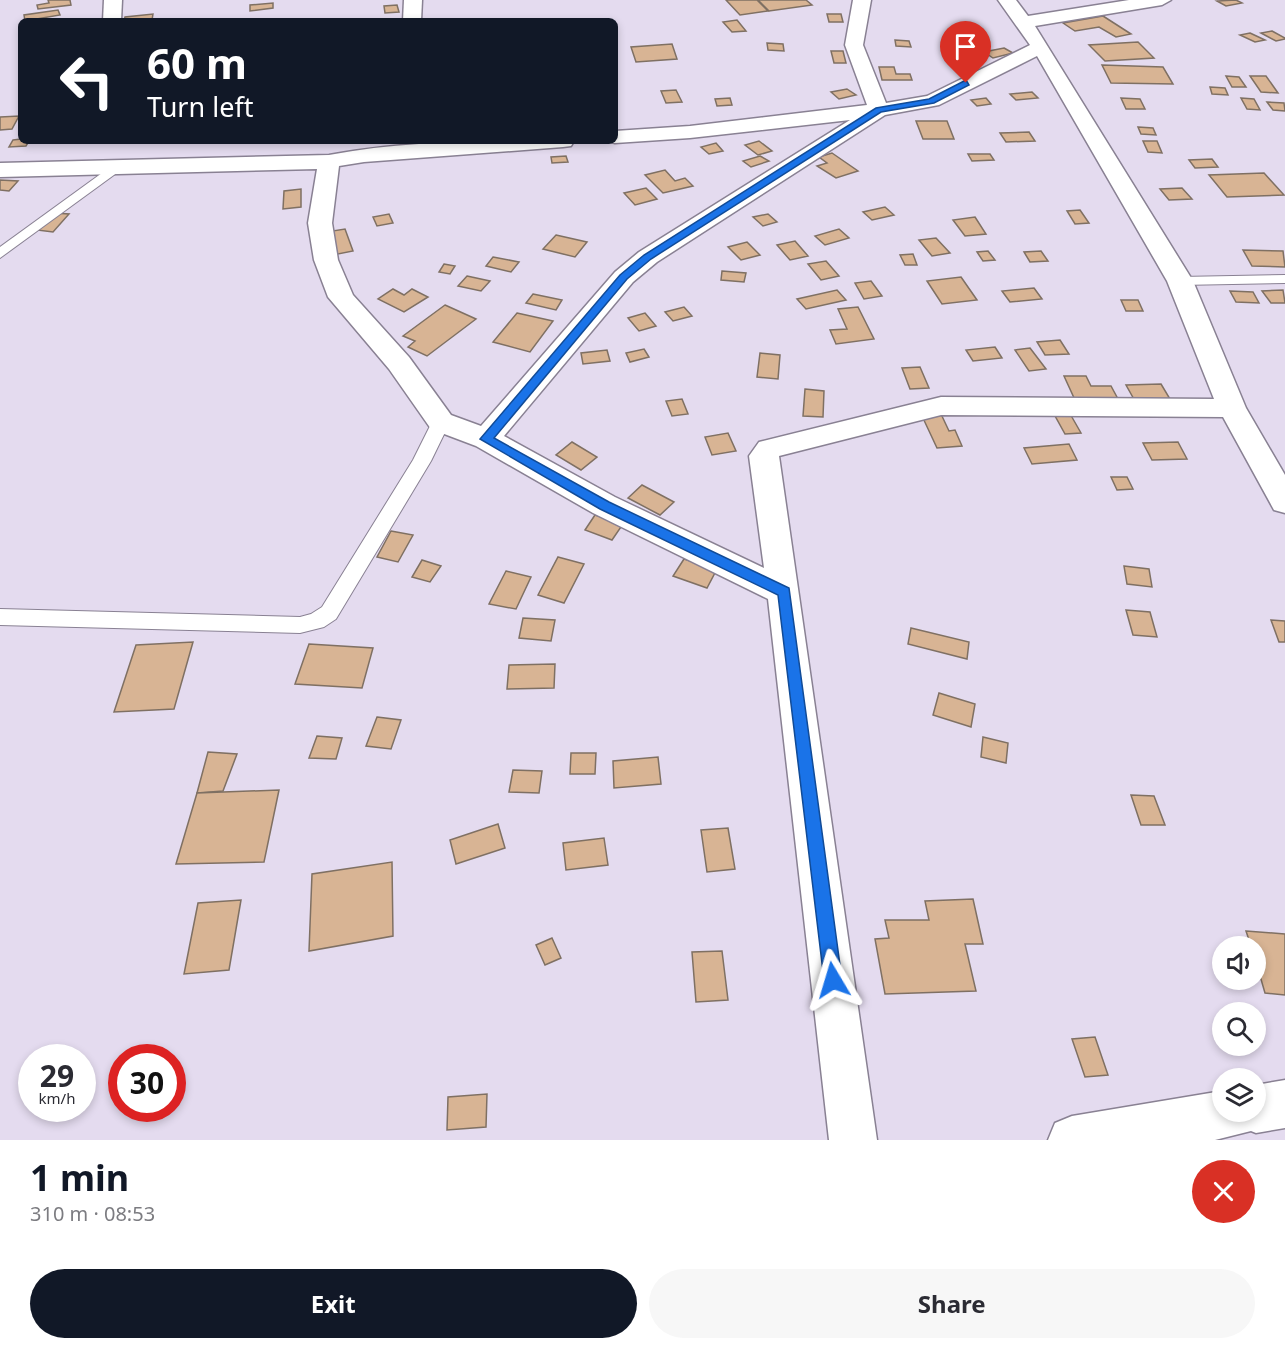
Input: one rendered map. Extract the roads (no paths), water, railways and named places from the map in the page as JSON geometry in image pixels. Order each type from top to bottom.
[{"type":"street","points":[[112,18],[113,0]]},
{"type":"street","points":[[412,0],[412,18]]},
{"type":"street","points":[[861,0],[854,45],[879,110]]},
{"type":"street","points":[[1007,0],[1041,47],[1179,280],[1232,408],[1285,502]]},
{"type":"street","points":[[1024,22],[1162,0]]},
{"type":"street","points":[[618,137],[690,132],[879,110],[932,101],[1041,47]]},
{"type":"street","points":[[486,439],[624,277],[648,257],[879,110]]},
{"type":"street","points":[[0,170],[90,160],[113,169],[329,162],[367,148],[478,144]]},
{"type":"street","points":[[329,162],[320,223],[326,260],[341,297],[399,363],[441,422],[486,439],[604,505],[784,592]]},
{"type":"street","points":[[853,1140],[784,592],[764,456],[769,449],[941,406],[1232,408]]},
{"type":"street","points":[[1266,1107],[1285,1104]]},
{"type":"street","points":[[1072,1140],[1212,1117]]},
{"type":"lane","points":[[0,254],[113,169]]},
{"type":"lane","points":[[1179,280],[1285,279]]},
{"type":"lane","points":[[0,617],[300,625],[317,621],[329,613],[422,462],[441,422]]}]
